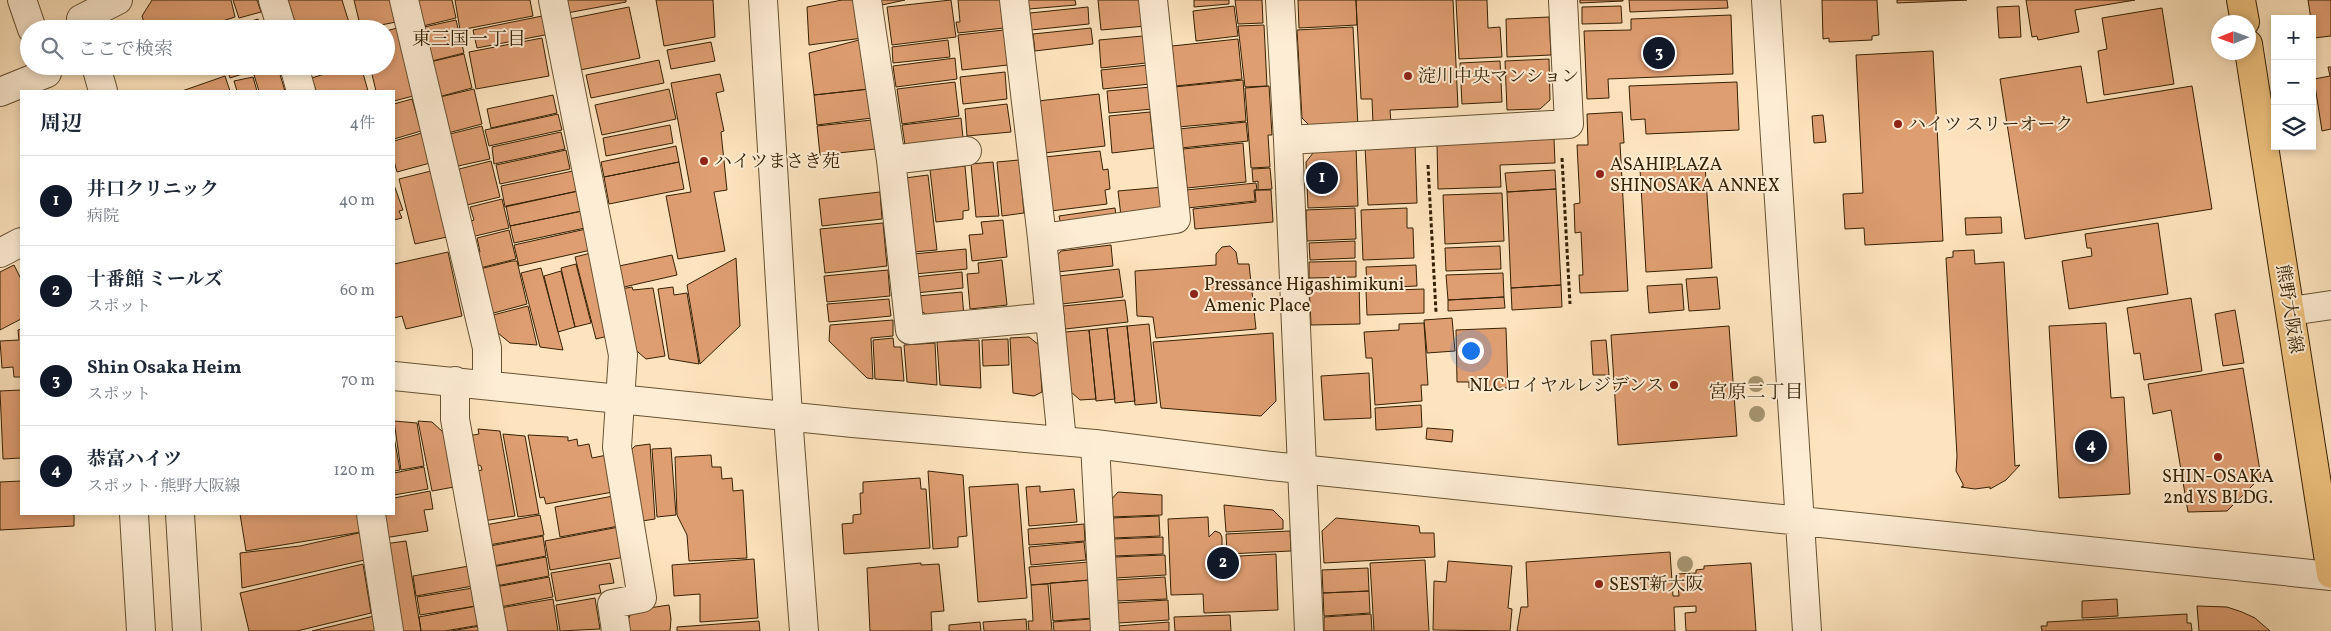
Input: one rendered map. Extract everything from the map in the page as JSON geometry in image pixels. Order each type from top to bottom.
[{"type":"main road","points":[[2242,0],[2244,15]]},
{"type":"main road","name":"熊野大阪線","points":[[2251,60],[2331,575]]},
{"type":"street","points":[[22,0],[29,20]]},
{"type":"street","points":[[80,16],[118,0]]},
{"type":"street","points":[[273,0],[279,20]]},
{"type":"street","points":[[404,0],[487,348],[487,385]]},
{"type":"street","points":[[553,0],[623,355],[617,447],[642,598],[612,604],[616,631]]},
{"type":"street","points":[[763,0],[788,416],[804,631]]},
{"type":"street","points":[[867,0],[891,160],[910,330],[1050,317]]},
{"type":"street","points":[[1014,0],[1042,238],[1062,441]]},
{"type":"street","points":[[1042,238],[1176,219],[1153,0]]},
{"type":"street","points":[[1280,0],[1288,140],[1309,631]]},
{"type":"street","points":[[1288,140],[1569,124],[1563,0]]},
{"type":"street","points":[[1766,0],[1807,631]]},
{"type":"street","points":[[99,75],[104,90]]},
{"type":"street","points":[[297,75],[302,90]]},
{"type":"street","points":[[0,92],[49,77]]},
{"type":"street","points":[[891,160],[967,151]]},
{"type":"street","points":[[0,253],[20,243]]},
{"type":"street","points":[[2291,311],[2331,305]]},
{"type":"street","points":[[395,376],[788,416],[1095,444],[1301,468],[2331,575]]},
{"type":"street","points":[[455,381],[455,419],[493,631]]},
{"type":"street","points":[[1095,444],[1105,631]]},
{"type":"street","points":[[134,515],[141,631]]},
{"type":"street","points":[[180,515],[187,631]]},
{"type":"street","points":[[371,515],[389,631]]},
{"type":"path","points":[[1560,125],[1570,304]]},
{"type":"path","points":[[1426,132],[1436,312]]},
{"type":"building","points":[[152,0],[231,0],[235,17],[226,20],[143,20],[142,16]]},
{"type":"building","points":[[233,0],[257,0],[261,12],[239,18]]},
{"type":"building","points":[[288,0],[342,0],[348,20],[294,20]]},
{"type":"building","points":[[354,0],[391,0],[396,22],[395,20],[359,20]]},
{"type":"building","points":[[417,0],[452,0],[456,18],[423,26]]},
{"type":"building","points":[[455,0],[530,0],[533,16],[460,30]]},
{"type":"building","points":[[564,0],[626,0],[626,2],[567,13]]},
{"type":"building","points":[[656,0],[713,0],[715,37],[664,46]]},
{"type":"building","points":[[842,0],[859,0],[863,38],[809,45],[807,7]]},
{"type":"building","points":[[881,0],[905,0],[882,5]]},
{"type":"building","points":[[951,0],[956,37],[892,45],[887,7]]},
{"type":"building","points":[[958,0],[1001,0],[1004,28],[958,33],[956,22],[960,22]]},
{"type":"building","points":[[1028,0],[1075,0],[1076,5],[1029,9]]},
{"type":"building","points":[[1098,0],[1143,0],[1146,26],[1101,30]]},
{"type":"building","points":[[1194,0],[1229,0],[1229,4],[1194,7]]},
{"type":"building","points":[[1235,0],[1262,0],[1263,23],[1238,24]]},
{"type":"building","points":[[1298,0],[1356,0],[1357,25],[1299,28]]},
{"type":"building","name":"淀川中央マンション","points":[[1356,0],[1453,0],[1458,107],[1390,110],[1391,123],[1373,124],[1372,99],[1361,99]]},
{"type":"building","points":[[1456,0],[1487,0],[1488,28],[1500,27],[1502,57],[1459,59]]},
{"type":"building","points":[[1580,0],[1623,0],[1623,1],[1580,3]]},
{"type":"building","points":[[1629,0],[1727,0],[1728,8],[1630,12]]},
{"type":"building","points":[[1822,0],[1877,0],[1879,35],[1872,36],[1872,40],[1829,42],[1829,38],[1823,39]]},
{"type":"building","points":[[1897,0],[1967,0],[1897,3]]},
{"type":"building","points":[[2026,0],[2135,0],[2075,10],[2079,32],[2038,40],[2037,36],[2032,37]]},
{"type":"building","points":[[2308,0],[2331,0],[2331,36],[2316,38],[2316,15],[2310,15]]},
{"type":"building","points":[[1234,6],[1238,36],[1196,41],[1193,11]]},
{"type":"building","points":[[1621,6],[1622,23],[1582,24],[1582,7]]},
{"type":"building","points":[[2019,6],[2021,37],[1999,38],[1997,7]]},
{"type":"building","points":[[629,7],[640,58],[580,70],[569,19]]},
{"type":"building","points":[[1088,7],[1089,24],[1031,30],[1030,13]]},
{"type":"building","points":[[2162,8],[2174,84],[2104,95],[2098,51],[2107,49],[2102,18]]},
{"type":"building","points":[[547,15],[550,34],[477,48],[473,30]]},
{"type":"building","points":[[1731,15],[1733,74],[1608,79],[1609,98],[1587,99],[1584,31],[1631,30],[1631,19]]},
{"type":"building","points":[[1549,17],[1551,55],[1507,57],[1506,19]]},
{"type":"building","points":[[456,20],[464,53],[432,61],[424,27]]},
{"type":"building","points":[[1264,25],[1267,86],[1245,87],[1238,26]]},
{"type":"building","points":[[1353,27],[1358,127],[1313,129],[1302,118],[1297,30]]},
{"type":"building","points":[[397,28],[413,96],[395,101],[395,90],[376,90],[372,75],[395,75],[395,29]]},
{"type":"building","points":[[1091,28],[1093,44],[1035,51],[1033,34]]},
{"type":"building","points":[[1004,30],[1008,65],[962,70],[958,35]]},
{"type":"building","points":[[1143,36],[1146,63],[1101,68],[1099,40]]},
{"type":"building","points":[[542,38],[549,76],[476,89],[469,52]]},
{"type":"building","points":[[863,39],[869,89],[814,95],[809,53]]},
{"type":"building","points":[[1238,39],[1242,79],[1176,86],[1172,46]]},
{"type":"building","points":[[948,40],[950,57],[893,63],[892,47]]},
{"type":"building","points":[[711,42],[715,61],[671,69],[667,50]]},
{"type":"building","name":"ハイツ スリーオーク","points":[[1933,51],[1943,241],[1865,245],[1864,228],[1845,229],[1843,194],[1863,193],[1856,55]]},
{"type":"building","points":[[464,54],[472,88],[438,97],[430,62]]},
{"type":"building","points":[[955,58],[957,79],[896,87],[893,66]]},
{"type":"building","points":[[1549,59],[1550,100],[1540,109],[1507,110],[1505,61]]},
{"type":"building","points":[[659,60],[664,83],[591,98],[586,75]]},
{"type":"building","points":[[1500,61],[1502,102],[1462,104],[1460,63]]},
{"type":"building","points":[[1148,65],[1150,84],[1103,89],[1101,70]]},
{"type":"building","points":[[2081,66],[2087,103],[2192,86],[2212,209],[2025,239],[2000,79]]},
{"type":"building","points":[[2328,67],[2331,67],[2331,129],[2322,131],[2316,92],[2316,79],[2330,76]]},
{"type":"building","points":[[1005,72],[1007,99],[963,104],[960,77]]},
{"type":"building","name":"ハイツまさき苑","points":[[720,74],[724,91],[716,93],[724,131],[721,132],[727,190],[714,192],[725,251],[678,259],[666,196],[691,192],[671,83]]},
{"type":"building","points":[[254,75],[280,75],[285,90],[259,90]]},
{"type":"building","points":[[321,75],[364,75],[368,90],[316,90],[312,78]]},
{"type":"building","points":[[225,76],[230,90],[185,90]]},
{"type":"building","points":[[253,77],[257,90],[237,90],[234,81]]},
{"type":"building","points":[[1243,80],[1246,121],[1178,127],[1174,87]]},
{"type":"building","points":[[955,82],[959,116],[902,124],[897,89]]},
{"type":"building","points":[[1737,82],[1739,130],[1646,134],[1645,119],[1631,120],[1629,86]]},
{"type":"building","points":[[1269,86],[1272,135],[1268,135],[1270,167],[1251,168],[1245,88]]},
{"type":"building","points":[[1151,87],[1153,109],[1109,113],[1107,91]]},
{"type":"building","points":[[474,89],[482,124],[448,133],[440,97]]},
{"type":"building","points":[[669,89],[676,119],[602,135],[595,105]]},
{"type":"building","points":[[869,89],[872,118],[817,125],[814,95]]},
{"type":"building","points":[[1099,94],[1105,146],[1044,153],[1038,101]]},
{"type":"building","points":[[553,95],[557,113],[491,128],[487,109]]},
{"type":"building","points":[[412,99],[421,131],[395,139],[395,104]]},
{"type":"building","points":[[1007,104],[1011,132],[967,136],[965,109]]},
{"type":"building","points":[[1150,112],[1154,148],[1112,153],[1109,116]]},
{"type":"building","name":"ASAHIPLAZA SHINOSAKA ANNEX","points":[[1622,112],[1624,143],[1620,143],[1628,291],[1580,293],[1579,275],[1583,275],[1581,232],[1575,233],[1574,204],[1580,203],[1577,145],[1588,145],[1587,114]]},
{"type":"building","points":[[558,114],[562,130],[489,146],[485,130]]},
{"type":"building","points":[[1823,115],[1826,142],[1814,143],[1812,116]]},
{"type":"building","points":[[961,118],[963,138],[905,145],[902,125]]},
{"type":"building","points":[[872,120],[875,149],[820,155],[817,126]]},
{"type":"building","points":[[1246,122],[1248,141],[1181,148],[1179,129]]},
{"type":"building","points":[[670,125],[673,143],[606,156],[603,138]]},
{"type":"building","points":[[482,126],[490,159],[458,166],[450,134]]},
{"type":"building","points":[[561,132],[565,149],[494,164],[492,147]]},
{"type":"building","points":[[422,133],[430,163],[397,172],[395,165],[395,141]]},
{"type":"building","points":[[1554,139],[1555,163],[1500,165],[1501,187],[1438,189],[1437,144]]},
{"type":"building","points":[[1243,143],[1246,182],[1187,188],[1183,149]]},
{"type":"building","points":[[1415,143],[1417,203],[1368,205],[1365,146]]},
{"type":"building","points":[[676,146],[679,162],[604,177],[601,162]]},
{"type":"building","points":[[1356,146],[1358,206],[1308,208],[1306,162],[1317,148]]},
{"type":"building","points":[[566,150],[570,169],[500,184],[496,165]]},
{"type":"building","points":[[1100,151],[1103,170],[1108,169],[1110,189],[1105,190],[1107,204],[1051,211],[1045,157]]},
{"type":"building","points":[[1019,160],[1024,213],[1002,216],[997,162]]},
{"type":"building","points":[[491,161],[500,197],[467,205],[459,169]]},
{"type":"building","points":[[679,162],[684,189],[609,204],[604,177]]},
{"type":"building","points":[[993,162],[999,216],[976,217],[971,164]]},
{"type":"building","points":[[1705,165],[1712,268],[1646,272],[1640,169]]},
{"type":"building","points":[[965,166],[969,210],[963,211],[963,219],[936,222],[930,170]]},
{"type":"building","points":[[1270,168],[1272,189],[1258,190],[1258,181],[1253,182],[1252,169]]},
{"type":"building","points":[[1555,170],[1556,189],[1507,192],[1505,173]]},
{"type":"building","points":[[431,171],[447,237],[415,244],[399,179]]},
{"type":"building","points":[[573,171],[578,191],[505,207],[501,186]]},
{"type":"building","points":[[928,175],[937,250],[913,252],[905,178]]},
{"type":"building","points":[[1256,183],[1257,190],[1254,190],[1255,201],[1187,208],[1186,190]]},
{"type":"building","points":[[1164,187],[1165,203],[1155,213],[1121,216],[1118,191]]},
{"type":"building","points":[[395,188],[403,210],[399,211],[402,218],[395,220]]},
{"type":"building","points":[[1556,189],[1561,285],[1511,288],[1507,192]]},
{"type":"building","points":[[1255,190],[1271,190],[1273,222],[1195,229],[1193,209],[1256,202]]},
{"type":"building","points":[[578,191],[582,211],[510,226],[506,206]]},
{"type":"building","points":[[880,192],[882,219],[822,226],[819,199]]},
{"type":"building","points":[[1502,193],[1504,241],[1445,244],[1443,195]]},
{"type":"building","points":[[502,199],[509,228],[471,237],[467,222],[474,220],[470,207]]},
{"type":"building","points":[[1115,208],[1116,216],[1061,225],[1059,216]]},
{"type":"building","points":[[1355,208],[1356,239],[1307,241],[1306,210]]},
{"type":"building","points":[[1407,208],[1407,228],[1413,228],[1414,258],[1363,260],[1361,210]]},
{"type":"building","points":[[582,211],[585,228],[514,243],[510,226]]},
{"type":"building","points":[[2001,217],[2002,233],[1966,235],[1965,218]]},
{"type":"building","points":[[1003,220],[1007,257],[972,261],[969,235],[983,234],[981,222]]},
{"type":"building","points":[[883,223],[887,266],[825,273],[820,229]]},
{"type":"building","points":[[2158,223],[2168,294],[2069,309],[2062,261],[2092,256],[2091,248],[2087,248],[2085,234]]},
{"type":"building","points":[[586,229],[591,250],[519,266],[514,245]]},
{"type":"building","points":[[509,230],[516,259],[480,268],[476,253],[480,252],[477,238]]},
{"type":"building","points":[[1355,241],[1355,258],[1310,260],[1309,243]]},
{"type":"building","points":[[1111,245],[1113,266],[1057,272],[1056,257],[1061,251]]},
{"type":"building","name":"Pressance Higashimikuni Amenic Place","points":[[1230,246],[1236,252],[1238,264],[1249,264],[1256,329],[1156,338],[1153,317],[1137,316],[1135,271],[1216,265],[1216,254],[1222,247]]},
{"type":"building","points":[[1500,246],[1501,269],[1446,271],[1445,248]]},
{"type":"building","points":[[966,249],[967,269],[915,274],[913,254]]},
{"type":"building","points":[[1974,250],[1975,264],[2004,262],[2015,466],[2020,465],[2006,480],[1990,489],[1990,487],[1975,489],[1961,487],[1963,487],[1963,484],[1956,471],[1957,456],[1946,258],[1953,257],[1953,251]]},
{"type":"building","points":[[448,252],[462,316],[406,329],[402,316],[395,318],[395,264]]},
{"type":"building","points":[[591,253],[608,336],[596,339],[575,257]]},
{"type":"building","points":[[672,255],[677,275],[624,287],[619,266]]},
{"type":"building","points":[[736,258],[740,326],[700,364],[687,285]]},
{"type":"building","points":[[1002,260],[1007,305],[970,309],[967,274],[979,273],[978,263]]},
{"type":"building","points":[[517,261],[527,304],[490,314],[480,269]]},
{"type":"building","points":[[1356,261],[1356,277],[1309,278],[1309,262]]},
{"type":"building","points":[[576,264],[591,323],[575,327],[561,268]]},
{"type":"building","points":[[14,265],[20,277],[20,320],[0,330],[0,272]]},
{"type":"building","points":[[1416,265],[1417,286],[1367,288],[1366,267]]},
{"type":"building","points":[[541,268],[563,350],[540,347],[521,273]]},
{"type":"building","points":[[1119,269],[1123,297],[1062,304],[1059,276]]},
{"type":"building","points":[[888,270],[890,296],[827,302],[824,276]]},
{"type":"building","points":[[561,271],[575,327],[558,332],[544,276]]},
{"type":"building","points":[[962,272],[963,288],[916,293],[914,277]]},
{"type":"building","points":[[1503,273],[1504,297],[1448,300],[1446,275]]},
{"type":"building","points":[[1717,277],[1720,309],[1689,311],[1686,279]]},
{"type":"building","points":[[1359,282],[1360,324],[1311,325],[1309,283]]},
{"type":"building","points":[[1682,284],[1684,310],[1649,313],[1647,286]]},
{"type":"building","points":[[1561,285],[1562,307],[1512,310],[1511,288]]},
{"type":"building","points":[[632,287],[633,290],[653,288],[665,356],[646,359],[631,346],[621,289]]},
{"type":"building","points":[[673,287],[674,295],[687,293],[699,364],[669,359],[658,289]]},
{"type":"building","points":[[1424,289],[1424,313],[1367,315],[1366,291]]},
{"type":"building","points":[[962,292],[964,317],[934,320],[920,310],[918,296]]},
{"type":"building","points":[[1504,297],[1505,308],[1448,311],[1448,300]]},
{"type":"building","points":[[2191,298],[2202,371],[2144,380],[2140,353],[2134,354],[2127,308]]},
{"type":"building","points":[[889,299],[891,316],[829,322],[827,304]]},
{"type":"building","points":[[1125,300],[1128,322],[1065,329],[1063,306]]},
{"type":"building","points":[[528,306],[537,345],[510,343],[498,333],[493,315]]},
{"type":"building","points":[[2235,310],[2244,363],[2223,366],[2215,314]]},
{"type":"building","points":[[1452,318],[1455,351],[1427,353],[1424,320]]},
{"type":"building","points":[[893,320],[893,336],[871,338],[873,379],[867,378],[829,341],[830,325]]},
{"type":"building","points":[[1424,323],[1428,385],[1421,385],[1422,401],[1375,405],[1372,358],[1366,358],[1364,332],[1399,330],[1399,324]]},
{"type":"building","points":[[2106,323],[2111,398],[2124,397],[2130,494],[2059,498],[2049,326]]},
{"type":"building","points":[[1149,324],[1157,403],[1135,405],[1127,326]]},
{"type":"building","points":[[1127,326],[1135,401],[1115,403],[1107,328]]},
{"type":"building","name":"NLCロイヤルレジデンス","points":[[1729,326],[1737,436],[1618,445],[1611,335]]},
{"type":"building","points":[[1107,328],[1115,399],[1096,401],[1089,330]]},
{"type":"building","points":[[1506,328],[1508,388],[1469,388],[1469,382],[1457,382],[1456,330]]},
{"type":"building","points":[[20,329],[20,377],[14,377],[13,367],[2,368],[0,341],[19,340],[18,330]]},
{"type":"building","points":[[1089,330],[1096,399],[1080,400],[1071,392],[1065,332]]},
{"type":"building","points":[[1273,333],[1276,401],[1261,416],[1161,408],[1153,342]]},
{"type":"building","points":[[1029,337],[1039,345],[1042,392],[1034,396],[1013,393],[1010,338]]},
{"type":"building","points":[[893,338],[894,347],[901,347],[904,381],[875,379],[873,340]]},
{"type":"building","points":[[1008,339],[1009,365],[983,366],[982,340]]},
{"type":"building","points":[[979,340],[981,388],[940,385],[937,342]]},
{"type":"building","points":[[1606,340],[1609,375],[1593,375],[1591,341]]},
{"type":"building","points":[[935,343],[937,385],[907,382],[904,345]]},
{"type":"building","name":"SHIN-OSAKA 2nd YS BLDG.","points":[[2243,368],[2261,477],[2227,511],[2188,512],[2171,410],[2153,414],[2148,384]]},
{"type":"building","points":[[1369,373],[1371,418],[1324,420],[1321,376]]},
{"type":"building","points":[[20,390],[20,458],[3,459],[0,391]]},
{"type":"building","points":[[1421,405],[1422,427],[1376,430],[1375,408]]},
{"type":"building","points":[[395,421],[417,423],[424,466],[401,470]]},
{"type":"building","points":[[418,421],[432,422],[443,432],[454,487],[432,491]]},
{"type":"building","points":[[1427,428],[1453,430],[1452,442],[1426,439]]},
{"type":"building","points":[[478,429],[500,431],[515,516],[483,521],[474,472],[482,470],[481,466],[472,462],[468,436],[479,434]]},
{"type":"building","points":[[503,434],[525,436],[539,514],[518,517]]},
{"type":"building","points":[[528,435],[568,437],[568,441],[577,439],[578,446],[589,444],[592,458],[607,455],[613,492],[546,504],[544,497],[540,498]]},
{"type":"building","points":[[395,442],[400,470],[395,471]]},
{"type":"building","points":[[650,444],[655,519],[642,521],[630,451],[635,446]]},
{"type":"building","points":[[671,448],[676,515],[657,517],[652,449]]},
{"type":"building","points":[[711,455],[712,467],[721,467],[722,479],[732,478],[733,491],[743,490],[747,558],[689,561],[687,535],[677,515],[675,457]]},
{"type":"building","points":[[424,467],[428,489],[395,495],[395,473]]},
{"type":"building","points":[[928,471],[963,475],[967,536],[958,537],[958,547],[933,549]]},
{"type":"building","points":[[920,478],[921,489],[926,489],[930,548],[844,554],[842,524],[853,523],[853,515],[861,514],[860,493],[863,493],[863,482]]},
{"type":"building","points":[[20,481],[20,515],[74,515],[74,526],[0,530],[0,482]]},
{"type":"building","points":[[1018,484],[1027,598],[978,602],[969,487]]},
{"type":"building","points":[[1040,486],[1040,492],[1074,489],[1077,522],[1029,526],[1026,487]]},
{"type":"building","points":[[430,491],[433,509],[424,510],[428,531],[384,538],[381,523],[386,522],[385,515],[395,515],[395,498]]},
{"type":"building","points":[[1118,492],[1162,495],[1162,515],[1111,517],[1110,501]]},
{"type":"building","points":[[613,496],[619,526],[560,537],[555,507]]},
{"type":"building","points":[[1224,505],[1273,510],[1283,520],[1283,529],[1226,532]]},
{"type":"building","points":[[240,515],[358,515],[361,532],[246,551]]},
{"type":"building","points":[[540,515],[544,535],[489,545],[485,525]]},
{"type":"building","points":[[1159,516],[1160,536],[1113,538],[1112,518]]},
{"type":"building","points":[[1208,517],[1209,537],[1215,531],[1220,533],[1222,537],[1222,557],[1276,554],[1278,610],[1204,613],[1203,594],[1171,595],[1168,519]]},
{"type":"building","points":[[1336,518],[1419,526],[1420,533],[1434,533],[1435,557],[1324,563],[1322,531]]},
{"type":"building","points":[[1084,524],[1085,541],[1029,545],[1028,529]]},
{"type":"building","points":[[619,527],[625,557],[550,570],[545,541]]},
{"type":"building","points":[[1290,531],[1291,551],[1227,554],[1226,534]]},
{"type":"building","points":[[363,532],[369,559],[242,588],[240,553],[300,546]]},
{"type":"building","points":[[543,536],[546,556],[493,566],[490,546]]},
{"type":"building","points":[[1163,537],[1163,554],[1114,556],[1113,539]]},
{"type":"building","points":[[406,541],[421,631],[398,631],[384,544]]},
{"type":"building","points":[[1084,542],[1086,560],[1031,565],[1029,547]]},
{"type":"building","name":"SEST新大阪","points":[[1670,552],[1673,596],[1679,596],[1677,574],[1696,573],[1696,570],[1704,569],[1704,566],[1751,563],[1756,631],[1686,631],[1685,613],[1696,612],[1696,606],[1674,607],[1675,631],[1517,631],[1521,607],[1528,607],[1526,562]]},
{"type":"building","points":[[1165,555],[1166,575],[1116,578],[1115,557]]},
{"type":"building","points":[[546,557],[549,576],[496,586],[492,567]]},
{"type":"building","points":[[754,559],[758,618],[700,622],[700,594],[674,596],[672,565]]},
{"type":"building","points":[[1425,560],[1429,631],[1374,631],[1370,563]]},
{"type":"building","points":[[1448,561],[1512,566],[1508,608],[1512,609],[1510,631],[1433,630],[1434,581],[1446,582]]},
{"type":"building","points":[[1088,562],[1089,580],[1031,585],[1029,567]]},
{"type":"building","points":[[610,563],[614,583],[599,585],[601,593],[556,601],[551,573]]},
{"type":"building","points":[[921,563],[921,565],[939,564],[944,611],[931,612],[932,631],[870,631],[867,568]]},
{"type":"building","points":[[363,564],[371,613],[297,631],[249,631],[240,593]]},
{"type":"building","points":[[469,566],[473,586],[416,596],[413,576]]},
{"type":"building","points":[[1368,568],[1369,591],[1323,593],[1322,570]]},
{"type":"building","points":[[549,577],[553,597],[500,607],[496,587]]},
{"type":"building","points":[[1165,577],[1167,599],[1117,601],[1115,580]]},
{"type":"building","points":[[1091,580],[1094,618],[1053,621],[1050,583]]},
{"type":"building","points":[[1048,584],[1052,631],[1029,631],[1028,621],[1033,621],[1031,585]]},
{"type":"building","points":[[473,588],[476,606],[420,615],[417,597]]},
{"type":"building","points":[[1369,591],[1370,613],[1324,616],[1323,593]]},
{"type":"building","points":[[595,598],[600,629],[560,631],[556,605]]},
{"type":"building","points":[[553,599],[558,631],[504,631],[500,608]]},
{"type":"building","points":[[2117,599],[2118,616],[2082,618],[2082,601]]},
{"type":"building","points":[[1168,600],[1169,620],[1118,623],[1116,603]]},
{"type":"building","points":[[669,605],[670,631],[627,631],[627,621],[631,614],[642,612],[642,609]]},
{"type":"building","points":[[476,606],[480,625],[445,631],[421,631],[419,617]]},
{"type":"building","points":[[2197,606],[2227,607],[2242,612],[2255,618],[2270,631],[2199,631]]},
{"type":"building","points":[[1371,614],[1372,631],[1324,631],[1324,617]]},
{"type":"building","points":[[2187,614],[2187,623],[2191,623],[2192,631],[2042,631],[2041,626],[2047,626],[2047,622]]},
{"type":"building","points":[[1230,615],[1231,631],[1175,631],[1174,617]]},
{"type":"building","points":[[374,616],[376,631],[312,631]]},
{"type":"building","points":[[1026,619],[1027,631],[984,631],[983,622]]},
{"type":"building","points":[[1091,619],[1092,631],[1054,631],[1053,622]]},
{"type":"building","points":[[759,621],[760,631],[677,631],[677,627]]},
{"type":"building","points":[[980,622],[981,631],[949,631],[949,625]]},
{"type":"building","points":[[1169,622],[1169,631],[1117,631],[1117,626]]},
{"type":"building","points":[[480,626],[481,631],[451,631]]},
{"type":"place","name":"Shin Osaka Heim","points":[[1659,53]]},
{"type":"place","name":"淀川中央マンション","points":[[1408,76]]},
{"type":"place","name":"ハイツ スリーオーク","points":[[1898,124]]},
{"type":"place","name":"ハイツまさき苑","points":[[704,161]]},
{"type":"place","name":"ASAHIPLAZA SHINOSAKA ANNEX","points":[[1600,174]]},
{"type":"place","name":"井口クリニック","points":[[1322,178]]},
{"type":"place","name":"Pressance Higashimikuni Amenic Place","points":[[1194,294]]},
{"type":"place","name":"NLCロイヤルレジデンス","points":[[1674,385]]},
{"type":"place","name":"恭富ハイツ","points":[[2091,446]]},
{"type":"place","name":"SHIN-OSAKA 2nd YS BLDG.","points":[[2218,457]]},
{"type":"place","name":"十番館 ミールズ","points":[[1223,563]]},
{"type":"place","name":"SEST新大阪","points":[[1599,584]]},
{"type":"district","name":"東三国一丁目","points":[[469,38]]},
{"type":"district","name":"宮原二丁目","points":[[1756,391]]}]
